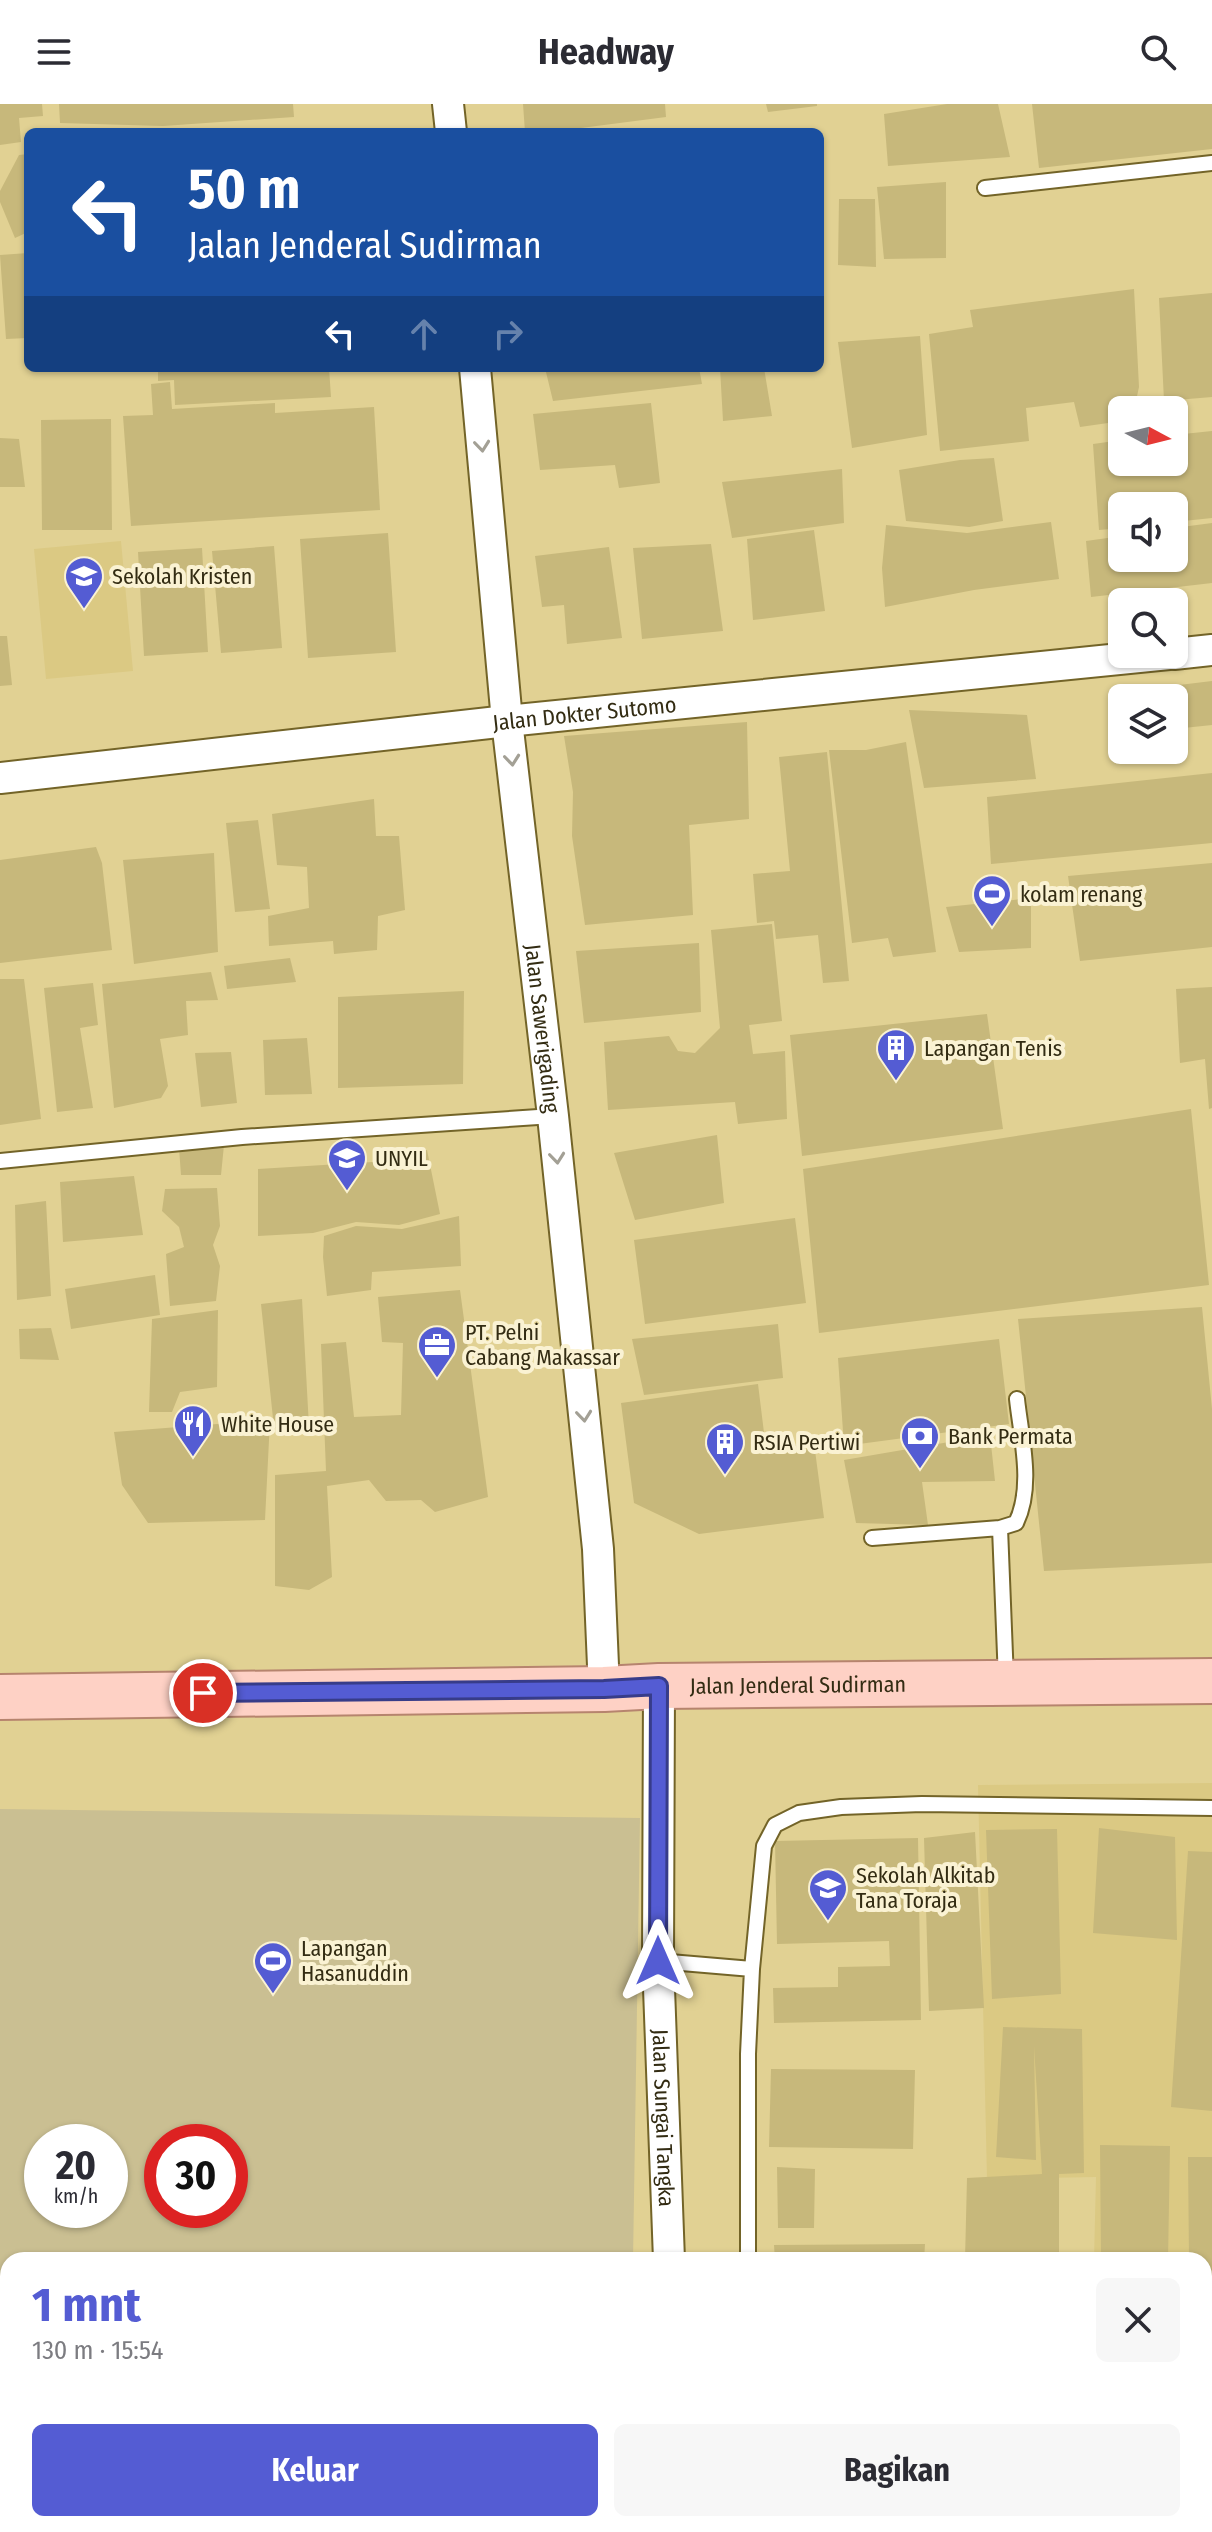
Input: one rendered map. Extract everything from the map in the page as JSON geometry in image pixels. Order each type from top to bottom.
[{"type":"main road","name":"Jalan Jenderal Sudirman","points":[[0,1697],[1212,1681]]},
{"type":"street","points":[[448,104],[451,128]]},
{"type":"street","name":"Jalan Sawerigading","points":[[475,372],[507,721],[553,1116],[598,1549],[604,1689]]},
{"type":"street","name":"Jalan Dokter Sutomo","points":[[1188,652],[1212,650]]},
{"type":"street","name":"Jalan Dokter Sutomo","points":[[0,778],[507,721],[1108,660]]},
{"type":"street","name":"Jalan Sungai Tangka","points":[[659,1686],[658,1961],[669,2252]]},
{"type":"lane","points":[[985,188],[1212,163]]},
{"type":"lane","points":[[0,1161],[242,1137],[553,1116]]},
{"type":"lane","points":[[872,1538],[1000,1528],[1016,1523],[1021,1513],[1025,1480],[1017,1399]]},
{"type":"lane","points":[[1000,1528],[1007,1684]]},
{"type":"lane","points":[[748,2252],[748,2054],[752,1969],[764,1846],[775,1825],[799,1813],[841,1807],[922,1804],[1212,1808]]},
{"type":"lane","points":[[658,1961],[752,1969]]},
{"type":"shaded area","name":"Sekolah Kristen","points":[[121,541],[133,671],[46,679],[34,549]]},
{"type":"shaded area","points":[[1212,1783],[1212,2252],[1094,2252],[1096,2177],[987,2179],[978,1785]]},
{"type":"shaded area","name":"Lapangan Hasanuddin","points":[[0,1809],[640,1818],[633,2252],[0,2252]]},
{"type":"building","points":[[0,104],[42,104],[43,116],[19,118],[21,142],[0,145]]},
{"type":"building","points":[[59,104],[293,104],[294,117],[163,126],[60,123]]},
{"type":"building","points":[[523,104],[665,104],[666,117],[581,128],[525,128]]},
{"type":"building","points":[[766,104],[817,104],[817,106],[768,112]]},
{"type":"building","points":[[947,104],[998,104],[1010,157],[888,166],[884,114]]},
{"type":"building","points":[[1032,104],[1212,104],[1212,149],[1039,168]]},
{"type":"building","points":[[24,154],[24,234],[15,238],[0,202],[0,191],[19,155]]},
{"type":"building","points":[[946,182],[946,258],[884,259],[877,187]]},
{"type":"building","points":[[839,199],[875,199],[876,267],[838,265]]},
{"type":"building","points":[[24,253],[24,338],[6,339],[0,255]]},
{"type":"building","points":[[1134,289],[1137,396],[1108,396],[1108,423],[1080,427],[1074,402],[1026,408],[1029,441],[940,451],[929,334],[973,327],[970,310]]},
{"type":"building","points":[[1212,293],[1212,397],[1188,399],[1188,396],[1164,396],[1159,298]]},
{"type":"building","points":[[920,336],[927,435],[852,448],[838,342]]},
{"type":"building","points":[[158,372],[329,372],[331,397],[175,405],[174,380],[158,381]]},
{"type":"building","points":[[546,372],[700,372],[702,384],[553,401]]},
{"type":"building","points":[[720,372],[765,372],[772,416],[723,421]]},
{"type":"building","points":[[170,382],[172,409],[275,403],[275,413],[374,407],[380,510],[131,526],[123,416],[153,415],[151,384]]},
{"type":"building","points":[[651,403],[660,483],[619,488],[615,465],[540,470],[533,414]]},
{"type":"building","points":[[111,419],[112,530],[42,530],[41,420]]},
{"type":"building","points":[[1212,431],[1212,518],[1188,521],[1188,492],[1108,492],[1108,529],[1099,530],[1093,444],[1108,442],[1108,476],[1188,476],[1188,434]]},
{"type":"building","points":[[0,438],[19,439],[25,487],[0,487]]},
{"type":"building","points":[[994,458],[1003,521],[969,527],[906,521],[899,470]]},
{"type":"building","points":[[842,469],[844,523],[732,538],[722,482]]},
{"type":"building","points":[[1051,522],[1059,579],[974,590],[885,607],[882,568],[886,525],[967,533]]},
{"type":"building","points":[[1212,523],[1212,583],[1169,588],[1108,588],[1108,595],[1091,597],[1086,541],[1108,538],[1108,572],[1188,572],[1188,526]]},
{"type":"building","points":[[814,530],[825,611],[753,620],[747,539]]},
{"type":"building","points":[[388,533],[396,652],[308,658],[300,539]]},
{"type":"building","points":[[711,544],[723,631],[642,639],[633,548]]},
{"type":"building","points":[[274,546],[282,648],[221,653],[212,551]]},
{"type":"building","points":[[609,547],[622,638],[567,644],[564,605],[542,607],[535,556]]},
{"type":"building","points":[[202,548],[208,652],[144,656],[138,552]]},
{"type":"building","points":[[0,636],[7,636],[12,685],[0,686]]},
{"type":"building","points":[[1212,681],[1212,725],[1188,728],[1187,684]]},
{"type":"building","points":[[909,710],[1027,715],[1036,779],[924,788]]},
{"type":"building","points":[[747,722],[749,819],[689,825],[693,915],[585,925],[572,836],[573,792],[564,736]]},
{"type":"building","points":[[906,742],[936,952],[893,957],[888,938],[852,943],[829,750],[866,750]]},
{"type":"building","points":[[827,752],[849,981],[823,983],[818,935],[776,939],[774,921],[757,923],[753,874],[790,871],[779,757]]},
{"type":"building","points":[[1212,773],[1212,843],[991,864],[987,797]]},
{"type":"building","points":[[374,799],[376,836],[399,836],[405,910],[378,916],[377,950],[334,954],[333,941],[269,946],[268,916],[309,908],[307,867],[277,865],[272,814]]},
{"type":"building","points":[[258,820],[270,909],[235,912],[226,823]]},
{"type":"building","points":[[96,847],[102,863],[112,950],[0,963],[0,860]]},
{"type":"building","points":[[214,853],[218,952],[134,964],[123,860]]},
{"type":"building","points":[[1212,863],[1212,947],[1080,961],[1068,876]]},
{"type":"building","name":"kolam renang","points":[[1031,898],[1031,948],[959,952],[946,907]]},
{"type":"building","points":[[772,924],[782,1021],[749,1025],[753,1054],[785,1051],[787,1119],[738,1124],[735,1102],[608,1110],[604,1042],[669,1036],[678,1051],[695,1053],[720,1028],[711,930]]},
{"type":"building","points":[[699,943],[701,1012],[584,1023],[576,951]]},
{"type":"building","points":[[290,958],[296,982],[227,989],[224,966]]},
{"type":"building","points":[[211,972],[218,1000],[186,1001],[188,1035],[160,1039],[168,1086],[161,1098],[114,1108],[102,984]]},
{"type":"building","points":[[0,979],[24,979],[41,1119],[0,1125]]},
{"type":"building","points":[[93,983],[98,1025],[80,1028],[93,1108],[57,1112],[44,988]]},
{"type":"building","points":[[1212,987],[1212,1108],[1209,1109],[1205,1059],[1180,1063],[1176,989]]},
{"type":"building","points":[[464,991],[463,1084],[338,1088],[338,997]]},
{"type":"building","name":"Lapangan Tenis","points":[[987,1014],[1003,1129],[802,1156],[790,1035]]},
{"type":"building","points":[[307,1038],[312,1094],[265,1095],[263,1040]]},
{"type":"building","points":[[231,1052],[237,1103],[201,1107],[195,1053]]},
{"type":"building","points":[[1191,1109],[1209,1285],[819,1333],[803,1169]]},
{"type":"building","points":[[717,1135],[724,1203],[635,1220],[614,1153]]},
{"type":"building","points":[[224,1145],[221,1175],[181,1175],[179,1148]]},
{"type":"building","name":"UNYIL","points":[[427,1150],[440,1214],[399,1225],[356,1222],[313,1233],[258,1236],[258,1169],[389,1161]]},
{"type":"building","points":[[134,1176],[143,1235],[63,1242],[60,1182]]},
{"type":"building","points":[[217,1188],[220,1226],[213,1245],[220,1266],[216,1301],[170,1306],[166,1254],[184,1247],[179,1227],[162,1211],[165,1189]]},
{"type":"building","points":[[46,1201],[51,1296],[17,1300],[15,1205]]},
{"type":"building","points":[[459,1216],[461,1266],[372,1272],[371,1290],[327,1296],[324,1236],[356,1226],[402,1229]]},
{"type":"building","points":[[795,1218],[806,1303],[645,1324],[634,1240]]},
{"type":"building","points":[[155,1275],[160,1315],[71,1329],[65,1289]]},
{"type":"building","name":"PT. Pelni Cabang Makassar","points":[[460,1290],[488,1497],[435,1512],[421,1500],[386,1501],[369,1480],[327,1486],[332,1577],[309,1590],[275,1586],[275,1475],[326,1471],[321,1344],[346,1342],[354,1417],[401,1415],[403,1343],[382,1342],[378,1297]]},
{"type":"building","points":[[302,1299],[309,1427],[274,1428],[261,1304]]},
{"type":"building","points":[[1202,1307],[1212,1409],[1212,1563],[1044,1571],[1018,1319]]},
{"type":"building","points":[[218,1310],[217,1387],[180,1392],[172,1412],[149,1412],[152,1319]]},
{"type":"building","points":[[778,1324],[783,1378],[644,1395],[632,1339]]},
{"type":"building","points":[[51,1328],[59,1360],[20,1359],[19,1329]]},
{"type":"building","points":[[999,1339],[1009,1424],[844,1446],[838,1358]]},
{"type":"building","name":"RSIA Pertiwi","points":[[758,1384],[766,1449],[814,1443],[824,1518],[699,1534],[634,1503],[621,1403]]},
{"type":"building","name":"White House","points":[[270,1420],[265,1520],[148,1523],[122,1485],[114,1432]]},
{"type":"building","name":"Bank Permata","points":[[990,1435],[995,1481],[922,1482],[928,1525],[856,1523],[844,1460]]},
{"type":"building","points":[[1099,1828],[1175,1837],[1177,1940],[1093,1933]]},
{"type":"building","points":[[1057,1829],[1061,1994],[992,1999],[986,1830]]},
{"type":"building","points":[[975,1832],[984,2008],[929,2011],[924,1838]]},
{"type":"building","points":[[918,1838],[921,2020],[774,2023],[773,1988],[838,1987],[838,1967],[890,1966],[889,1941],[777,1944],[775,1841]]},
{"type":"building","points":[[1188,1851],[1212,1852],[1212,2111],[1171,2107]]},
{"type":"building","points":[[1003,2027],[1082,2029],[1084,2173],[1059,2174],[1059,2252],[965,2252],[967,2178],[1042,2174],[1034,2046],[1036,2160],[996,2157]]},
{"type":"building","points":[[771,2069],[915,2070],[913,2149],[769,2147]]},
{"type":"building","points":[[1100,2145],[1170,2146],[1168,2252],[1101,2252]]},
{"type":"building","points":[[1188,2157],[1212,2157],[1212,2252],[1189,2252]]},
{"type":"building","points":[[777,2167],[815,2169],[814,2228],[778,2228]]},
{"type":"building","points":[[925,2244],[924,2252],[774,2252],[774,2245]]},
{"type":"place","name":"Sekolah Kristen","points":[[84,610]]},
{"type":"place","name":"kolam renang","points":[[992,928]]},
{"type":"place","name":"Lapangan Tenis","points":[[896,1082]]},
{"type":"place","name":"UNYIL","points":[[347,1192]]},
{"type":"place","name":"PT. Pelni Cabang Makassar","points":[[437,1379]]},
{"type":"place","name":"White House","points":[[193,1458]]},
{"type":"place","name":"Bank Permata","points":[[920,1470]]},
{"type":"place","name":"RSIA Pertiwi","points":[[725,1476]]},
{"type":"place","name":"Sekolah Alkitab Tana Toraja","points":[[828,1922]]},
{"type":"place","name":"Lapangan Hasanuddin","points":[[273,1995]]},
{"type":"route","points":[[203,1693],[659,1686],[658,1961]]}]
